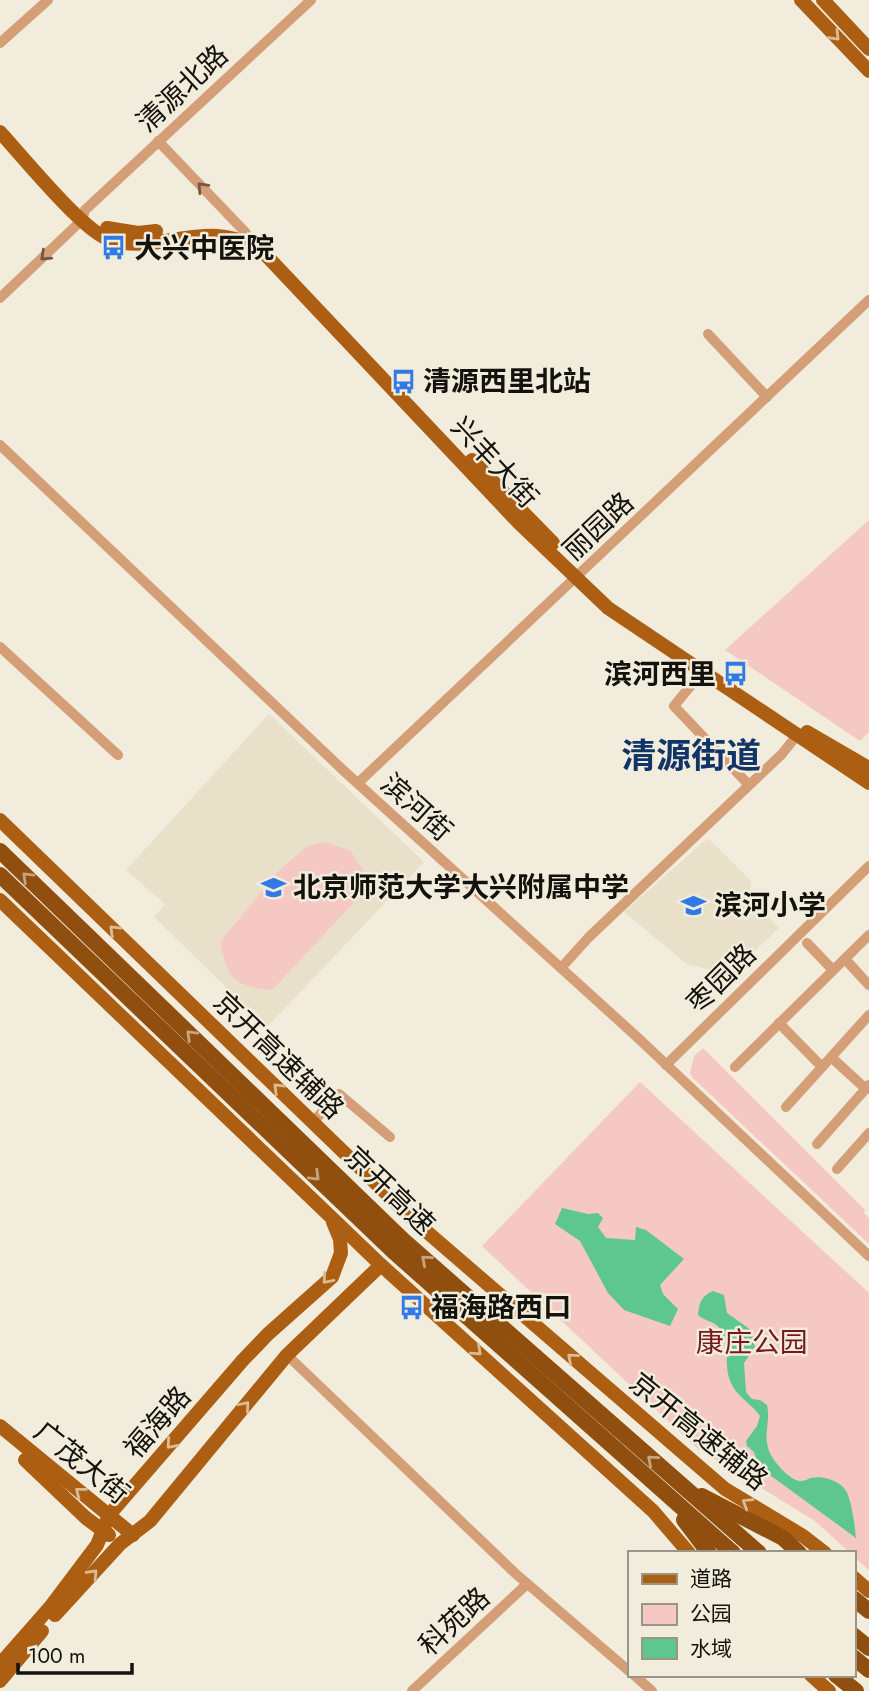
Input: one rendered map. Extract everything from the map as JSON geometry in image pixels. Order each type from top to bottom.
[{"type":"highway","name":"京开高速","points":[[0,851],[403,1240],[757,1551]]},
{"type":"highway","name":"京开高速","points":[[0,875],[393,1251],[731,1551]]},
{"type":"highway","points":[[677,1482],[783,1538],[797,1551]]},
{"type":"highway","points":[[663,1493],[707,1551]]},
{"type":"highway","points":[[855,1600],[869,1611]]},
{"type":"highway","points":[[855,1637],[869,1648]]},
{"type":"highway","points":[[855,1659],[869,1671]]},
{"type":"highway","points":[[838,1677],[856,1691]]},
{"type":"main road","points":[[801,0],[869,71]]},
{"type":"main road","points":[[822,0],[869,49]]},
{"type":"main road","name":"兴丰大街","points":[[0,121],[104,237],[136,244],[200,235],[223,235],[250,243],[262,252],[519,523],[578,575],[623,609],[805,730],[869,768]]},
{"type":"main road","name":"兴丰大街","points":[[0,132],[84,215],[105,228],[117,232],[138,233],[212,226],[229,227],[246,233],[272,250],[608,608],[869,783]]},
{"type":"main road","name":"京开高速辅路","points":[[0,820],[419,1225],[685,1457],[725,1489],[803,1536],[822,1551]]},
{"type":"main road","points":[[0,900],[381,1265],[653,1511],[687,1551]]},
{"type":"main road","name":"福海路","points":[[0,1664],[51,1606],[97,1545],[109,1516],[243,1360],[332,1277],[341,1253],[340,1239],[331,1217]]},
{"type":"main road","name":"福海路","points":[[0,1681],[58,1611],[120,1544],[150,1521],[287,1355],[381,1265]]},
{"type":"main road","name":"广茂大街","points":[[0,1426],[133,1535]]},
{"type":"main road","name":"广茂大街","points":[[0,1438],[120,1544]]},
{"type":"main road","points":[[855,1579],[869,1591]]},
{"type":"main road","points":[[813,1677],[829,1691]]},
{"type":"street","points":[[0,43],[48,0]]},
{"type":"street","name":"清源北路","points":[[0,298],[158,141],[311,0]]},
{"type":"street","points":[[158,141],[246,233]]},
{"type":"street","name":"丽园路","points":[[362,779],[869,300]]},
{"type":"street","points":[[708,334],[767,397]]},
{"type":"street","name":"滨河街","points":[[0,445],[362,779],[869,1256]]},
{"type":"street","points":[[0,647],[118,755]]},
{"type":"street","points":[[702,672],[674,706],[748,784]]},
{"type":"street","points":[[561,968],[589,937],[782,754],[797,735]]},
{"type":"street","name":"枣园路","points":[[666,1065],[869,866]]},
{"type":"street","points":[[735,1067],[869,935]]},
{"type":"street","points":[[807,943],[833,970]]},
{"type":"street","points":[[845,959],[869,985]]},
{"type":"street","points":[[786,1107],[869,1015]]},
{"type":"street","points":[[779,1023],[822,1067]]},
{"type":"street","points":[[817,1144],[867,1087],[831,1057]]},
{"type":"street","points":[[313,1122],[339,1094],[390,1137]]},
{"type":"street","points":[[837,1169],[869,1133]]},
{"type":"street","points":[[287,1355],[527,1584],[628,1670]]},
{"type":"street","name":"科苑路","points":[[412,1691],[527,1584]]},
{"type":"street","points":[[636,1677],[652,1691]]},
{"type":"shaded area","name":"北京师范大学大兴附属中学","points":[[269,714],[424,862],[267,1027],[154,917],[165,904],[126,870]]},
{"type":"shaded area","name":"滨河小学","points":[[708,838],[751,881],[749,898],[779,928],[725,980],[714,971],[687,964],[624,912]]},
{"type":"green space","points":[[869,520],[869,732],[860,741],[725,650]]},
{"type":"green space","points":[[324,842],[350,850],[363,870],[361,895],[272,990],[241,983],[230,973],[220,942],[281,868],[308,846]]},
{"type":"green space","points":[[703,1048],[865,1210],[864,1213],[869,1218],[869,1244],[693,1078],[690,1073],[694,1056]]},
{"type":"green space","name":"康庄公园","points":[[640,1082],[869,1293],[869,1570],[855,1558],[855,1551],[848,1551],[815,1521],[698,1449],[482,1246]]},
{"type":"water","points":[[562,1208],[588,1214],[598,1213],[603,1218],[598,1227],[606,1238],[635,1240],[636,1227],[646,1230],[684,1259],[660,1285],[663,1294],[678,1309],[670,1326],[624,1310],[608,1293],[580,1241],[555,1224]]},
{"type":"water","points":[[713,1291],[724,1295],[727,1313],[751,1330],[755,1347],[744,1363],[746,1392],[752,1399],[767,1405],[767,1441],[772,1457],[792,1478],[802,1481],[822,1478],[833,1480],[842,1486],[849,1499],[856,1538],[759,1467],[754,1452],[747,1446],[746,1441],[757,1426],[760,1416],[731,1383],[725,1342],[720,1329],[698,1315],[701,1300]]},
{"type":"place","name":"大兴中医院","points":[[114,248]]},
{"type":"place","name":"清源西里北站","points":[[403,381]]},
{"type":"place","name":"滨河西里","points":[[736,674]]},
{"type":"place","name":"北京师范大学大兴附属中学","points":[[273,887]]},
{"type":"place","name":"滨河小学","points":[[694,905]]},
{"type":"place","name":"福海路西口","points":[[411,1307]]},
{"type":"district","name":"清源街道","points":[[691,756]]}]
